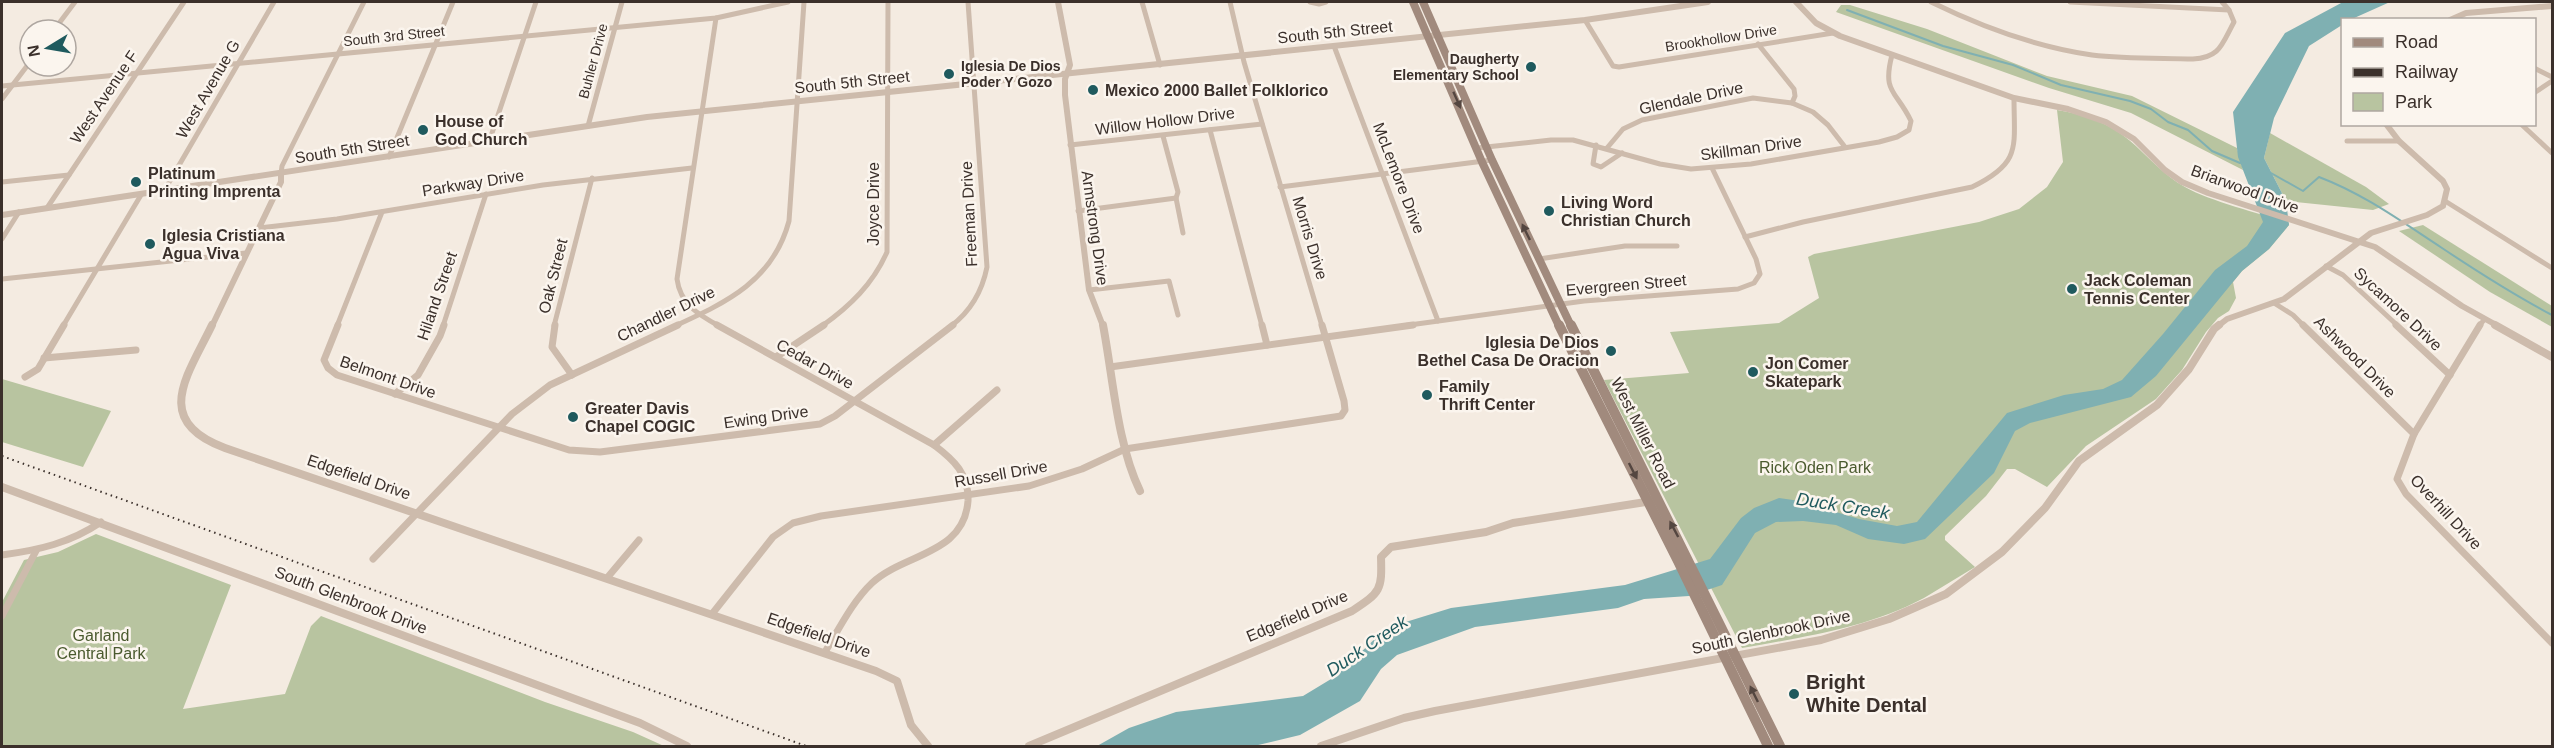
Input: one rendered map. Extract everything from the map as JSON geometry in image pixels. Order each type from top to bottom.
[{"type":"main road","name":"West Miller Road","points":[[1413,2],[1482,162],[1731,657],[1780,747]]},
{"type":"main road","name":"West Miller Road","points":[[1423,2],[1492,160],[1539,259],[1555,305]]},
{"type":"main road","name":"West Miller Road","points":[[1731,657],[1768,747]]},
{"type":"street","points":[[63,18],[75,2]]},
{"type":"street","name":"West Avenue F","points":[[47,208],[184,2]]},
{"type":"street","name":"West Avenue G","points":[[164,191],[274,2]]},
{"type":"street","name":"Edgefield Drive","points":[[364,2],[282,166],[281,182],[182,387],[179,405],[183,423],[197,436],[825,652],[897,681],[907,719],[921,742],[928,747]]},
{"type":"street","points":[[389,157],[453,2]]},
{"type":"street","points":[[489,142],[536,2]]},
{"type":"street","name":"Buhler Drive","points":[[588,126],[621,2]]},
{"type":"street","name":"South 3rd Street","points":[[2,86],[716,18],[788,2]]},
{"type":"street","name":"Chandler Drive","points":[[373,559],[498,428],[532,397],[572,375],[699,315],[731,297],[761,275],[783,243],[789,221],[804,2]]},
{"type":"street","name":"Joyce Drive","points":[[776,357],[855,300],[874,279],[887,252],[888,2]]},
{"type":"street","name":"Freeman Drive","points":[[854,401],[963,317],[978,299],[984,284],[987,267],[968,2]]},
{"type":"street","name":"Armstrong Drive","points":[[1058,2],[1070,65],[1065,95],[1089,290],[1103,325],[1125,449],[1132,475],[1140,491]]},
{"type":"street","points":[[1142,2],[1160,65]]},
{"type":"street","name":"Morris Drive","points":[[1230,2],[1244,62],[1345,410],[1341,416],[1330,418]]},
{"type":"street","points":[[1310,2],[1319,4],[1326,2]]},
{"type":"street","name":"South 5th Street","points":[[2,215],[588,126],[700,112],[1586,20],[1674,4],[1708,2]]},
{"type":"street","name":"Briarwood Drive","points":[[1796,2],[1816,23],[1833,33],[2014,98],[2068,109],[2106,122],[2134,139],[2165,170],[2182,182],[2359,241],[2384,252],[2427,284],[2484,320],[2553,357]]},
{"type":"street","points":[[1931,2],[1996,28],[2069,51],[2096,55],[2195,59],[2213,56],[2234,22],[2229,10],[2222,2]]},
{"type":"street","points":[[2070,2],[2229,10]]},
{"type":"street","points":[[2455,18],[2466,13],[2553,6]]},
{"type":"street","name":"Cedar Drive","points":[[716,18],[692,168],[677,279],[678,289],[690,308],[699,315],[934,445],[961,466],[967,478],[969,510],[962,524],[946,543],[886,573],[872,583],[825,652]]},
{"type":"street","name":"Brookhollow Drive","points":[[1586,20],[1613,66],[1619,67],[1833,33]]},
{"type":"street","points":[[1758,44],[1794,89],[1795,96],[1792,103]]},
{"type":"street","name":"McLemore Drive","points":[[1334,46],[1438,321]]},
{"type":"street","name":"Skillman Drive","points":[[1477,148],[1551,140],[1574,140],[1677,168],[1712,168],[1878,142],[1897,137],[1909,130],[1911,121],[1908,113],[1886,88],[1886,75],[1892,55]]},
{"type":"street","points":[[2536,69],[2553,79],[2536,92]]},
{"type":"street","points":[[2,99],[18,77]]},
{"type":"street","name":"Glendale Drive","points":[[1607,148],[1623,129],[1642,120],[1753,98],[1792,103],[1813,112],[1828,125],[1845,147]]},
{"type":"street","points":[[1712,168],[1745,237],[1803,222],[1972,187],[1993,177],[2005,166],[2014,152],[2014,98]]},
{"type":"street","name":"Willow Hollow Drive","points":[[1070,145],[1262,123]]},
{"type":"street","points":[[2388,126],[2399,141],[2443,181],[2448,189],[2445,201],[2553,268]]},
{"type":"street","points":[[2522,126],[2553,153]]},
{"type":"street","points":[[1210,130],[1267,345]]},
{"type":"street","points":[[1163,136],[1178,192],[1176,198],[1183,234]]},
{"type":"street","points":[[2347,141],[2399,141]]},
{"type":"street","points":[[1596,145],[1593,164],[1600,167],[1622,153]]},
{"type":"street","points":[[1280,187],[1492,160]]},
{"type":"street","name":"Parkway Drive","points":[[259,228],[382,212],[592,178],[692,168]]},
{"type":"street","points":[[2,182],[69,175]]},
{"type":"street","name":"Oak Street","points":[[572,375],[552,347],[554,328],[592,178]]},
{"type":"street","name":"Hiland Street","points":[[395,394],[418,375],[440,336],[486,194]]},
{"type":"street","points":[[25,377],[38,369],[141,195]]},
{"type":"street","points":[[1078,211],[1170,201],[1176,198]]},
{"type":"street","name":"South Glenbrook Drive","points":[[1321,747],[1425,713],[1851,633],[1942,597],[2002,552],[2045,508],[2079,461],[2157,405],[2189,369],[2214,329],[2227,319],[2284,299],[2371,233],[2436,210],[2443,206],[2445,201]]},
{"type":"street","points":[[2,238],[18,212]]},
{"type":"street","name":"Belmont Drive","points":[[382,212],[324,360],[326,369],[332,373],[498,428]]},
{"type":"street","name":"Evergreen Street","points":[[1110,367],[1555,305],[1738,289],[1754,284],[1760,274],[1756,259],[1745,237]]},
{"type":"street","points":[[1539,259],[1572,255],[1601,248],[1660,244],[1677,246]]},
{"type":"street","points":[[2,279],[246,253]]},
{"type":"street","name":"Sycamore Drive","points":[[2326,266],[2343,275],[2450,375]]},
{"type":"street","points":[[1089,290],[1169,281],[1178,315]]},
{"type":"street","name":"Ashwood Drive","points":[[2274,303],[2293,315],[2414,434]]},
{"type":"street","name":"Overhill Drive","points":[[2484,320],[2472,335],[2414,434],[2397,479],[2406,494],[2553,643]]},
{"type":"street","points":[[44,358],[136,350]]},
{"type":"street","points":[[934,445],[997,390]]},
{"type":"street","name":"Ewing Drive","points":[[498,428],[569,450],[600,452],[820,424],[854,401]]},
{"type":"street","name":"Russell Drive","points":[[712,614],[773,537],[783,528],[821,516],[1029,486],[1061,477],[1125,449],[1330,418]]},
{"type":"street","name":"South Glenbrook Drive","points":[[2,487],[640,723],[687,747]]},
{"type":"street","name":"Edgefield Drive","points":[[1029,747],[1352,611],[1364,603],[1378,588],[1383,575],[1380,561],[1383,552],[1391,547],[1486,532],[1513,523],[1653,501]]},
{"type":"street","points":[[2,555],[36,550],[72,540],[101,522]]},
{"type":"street","points":[[607,578],[639,540]]},
{"type":"street","points":[[2,616],[36,550]]},
{"type":"green space","points":[[1841,5],[1850,5],[1927,29],[2047,76],[2132,96],[2237,148],[2243,170],[2131,113],[2049,88],[1836,12]]},
{"type":"green space","name":"Rick Oden Park","points":[[2057,110],[2086,117],[2113,129],[2185,187],[2222,202],[2289,223],[2289,225],[2269,249],[2242,271],[2233,282],[2236,298],[2229,311],[2218,318],[2206,332],[2182,370],[2156,399],[2086,446],[2047,487],[2015,469],[2007,469],[1986,496],[1945,536],[1945,540],[1975,567],[1924,598],[1881,617],[1835,630],[1742,648],[1604,380],[1689,373],[1670,332],[1779,323],[1819,298],[1808,257],[1814,254],[1979,222],[2019,209],[2047,187],[2063,162]]},
{"type":"green space","points":[[2270,133],[2366,187],[2389,204],[2373,210],[2286,201],[2264,158]]},
{"type":"green space","points":[[2423,225],[2552,306],[2552,327],[2490,292],[2399,231]]},
{"type":"green space","points":[[2,379],[111,411],[83,467],[2,442]]},
{"type":"green space","name":"Garland Central Park","points":[[96,534],[231,585],[183,709],[285,694],[311,626],[321,616],[545,702],[633,732],[664,746],[2,746],[2,602],[24,560],[58,552]]},
{"type":"water","points":[[2343,2],[2390,2],[2354,18],[2341,18],[2341,26],[2309,46],[2274,118],[2264,158],[2286,201],[2289,225],[2269,249],[2242,271],[2156,376],[2131,397],[2030,423],[2015,431],[1994,473],[1925,539],[1904,544],[1868,539],[1836,525],[1803,521],[1776,522],[1755,533],[1722,585],[1689,596],[1644,599],[1618,608],[1475,627],[1397,655],[1381,669],[1360,701],[1300,735],[1254,746],[1097,746],[1129,728],[1176,712],[1303,696],[1336,676],[1380,634],[1396,625],[1451,608],[1625,585],[1710,559],[1741,518],[1754,508],[1779,498],[1800,501],[1859,519],[1897,526],[1917,522],[2007,413],[2064,395],[2103,389],[2122,380],[2215,270],[2247,246],[2263,222],[2238,157],[2233,112],[2285,33]]},
{"type":"waterway","points":[[1847,10],[1943,46],[2013,65],[2061,85],[2130,101],[2151,109],[2168,122],[2188,130],[2212,151],[2240,163]]},
{"type":"waterway","points":[[2271,173],[2303,191],[2319,177],[2352,192],[2496,283],[2552,315]]},
{"type":"railway","points":[[2,456],[806,746]]},
{"type":"place","name":"Daugherty Elementary School","points":[[1531,67]]},
{"type":"place","name":"Iglesia De Dios Poder Y Gozo","points":[[949,74]]},
{"type":"place","name":"Mexico 2000 Ballet Folklorico","points":[[1093,90]]},
{"type":"place","name":"House of God Church","points":[[423,130]]},
{"type":"place","name":"Platinum Printing Imprenta","points":[[136,182]]},
{"type":"place","name":"Living Word Christian Church","points":[[1549,211]]},
{"type":"place","name":"Iglesia Cristiana Agua Viva","points":[[150,244]]},
{"type":"place","name":"Jack Coleman Tennis Center","points":[[2072,289]]},
{"type":"place","name":"Iglesia De Dios Bethel Casa De Oracion","points":[[1611,351]]},
{"type":"place","name":"Jon Comer Skatepark","points":[[1753,372]]},
{"type":"place","name":"Family Thrift Center","points":[[1427,395]]},
{"type":"place","name":"Greater Davis Chapel COGIC","points":[[573,417]]},
{"type":"place","name":"Bright White Dental","points":[[1794,694]]},
{"type":"water label","name":"Duck Creek","points":[[1843,506]]},
{"type":"water label","name":"Duck Creek","points":[[1367,646]]}]
